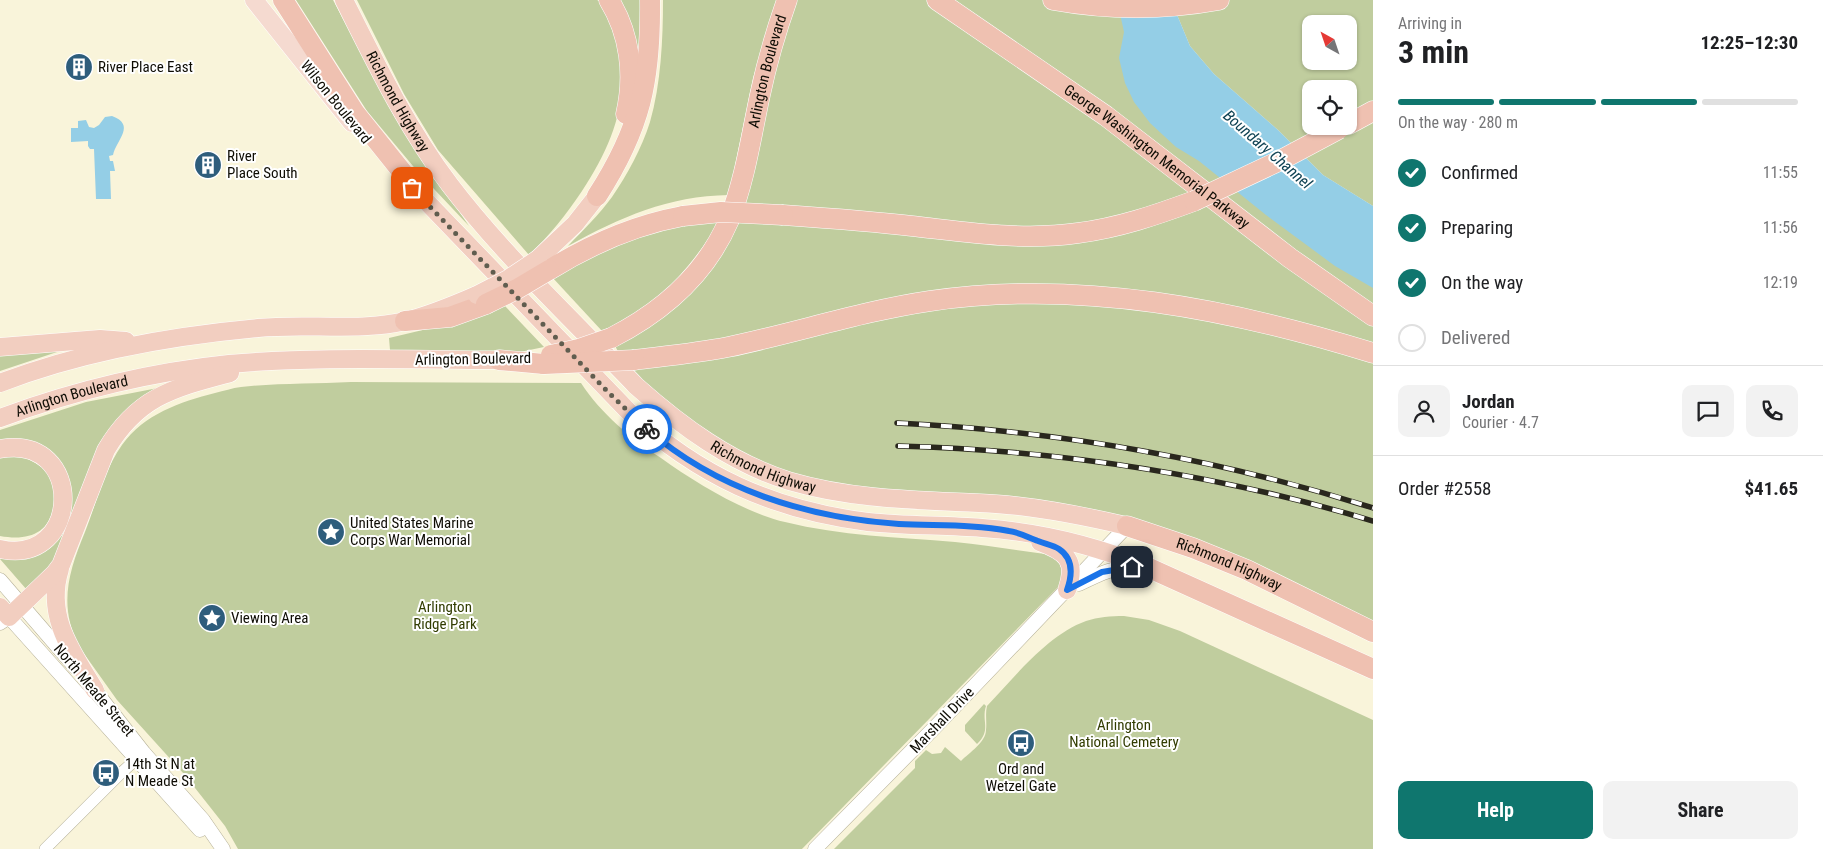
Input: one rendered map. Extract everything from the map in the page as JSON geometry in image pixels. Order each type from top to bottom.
[{"type":"highway","points":[[282,0],[355,113],[423,198]]},
{"type":"highway","name":"Richmond Highway","points":[[344,0],[386,82],[422,144],[480,222],[636,386],[668,414],[715,448],[789,481],[850,495],[1033,508],[1078,515],[1127,526],[1193,548],[1247,570],[1373,632]]},
{"type":"highway","points":[[597,196],[620,134],[627,110],[630,90],[630,62],[626,40],[618,17],[609,0]]},
{"type":"highway","points":[[0,383],[72,360],[144,343],[198,334],[260,328],[359,326],[450,317],[481,300],[517,289],[544,264],[597,196],[622,155],[642,99],[650,50],[650,0]]},
{"type":"highway","name":"Arlington Boulevard","points":[[0,418],[78,393],[156,375],[226,365],[335,359],[541,361],[611,338],[646,319],[675,295],[699,270],[720,237],[740,188],[772,45],[787,0]]},
{"type":"highway","name":"George Washington Memorial Parkway","points":[[938,0],[1106,116],[1290,258],[1373,316]]},
{"type":"highway","points":[[1053,0],[1110,8],[1181,6],[1219,0]]},
{"type":"highway","points":[[1357,120],[1373,111]]},
{"type":"highway","points":[[544,264],[647,224],[683,216],[721,212],[881,222],[967,234],[1037,236],[1077,233],[1115,227],[1194,201],[1272,165],[1329,135]]},
{"type":"highway","name":"Richmond Highway","points":[[423,198],[628,411],[657,437],[695,464],[741,487],[767,498],[815,512],[870,522],[975,527],[1070,540],[1147,567],[1373,669]]},
{"type":"highway","points":[[541,361],[634,360],[695,353],[919,303],[975,296],[1035,294],[1098,296],[1195,308],[1276,326],[1373,353]]},
{"type":"highway","points":[[0,348],[100,339],[144,343]]},
{"type":"highway","points":[[95,690],[69,648],[60,626],[56,594],[61,565],[106,450],[131,417],[152,400],[183,386],[277,361]]},
{"type":"highway","points":[[0,450],[22,448],[42,456],[57,474],[64,495],[63,511],[60,520],[50,536],[24,550],[0,549]]},
{"type":"highway","points":[[1011,531],[1062,552],[1067,558],[1072,576],[1067,590]]},
{"type":"highway","points":[[8,613],[49,580],[61,565]]},
{"type":"main road","name":"Wilson Boulevard","points":[[254,0],[370,145],[423,198]]},
{"type":"street","name":"Marshall Drive","points":[[814,849],[938,724],[1127,526]]},
{"type":"street","name":"Marshall Drive","points":[[1067,590],[1094,575],[1111,569],[1147,567]]},
{"type":"street","name":"North Meade Street","points":[[0,580],[8,613],[140,756],[203,820],[222,849]]},
{"type":"street","name":"North Meade Street","points":[[8,613],[95,690],[140,756]]},
{"type":"street","points":[[45,849],[140,756]]},
{"type":"green space","points":[[296,0],[333,0],[394,116],[469,226],[418,172],[367,111]]},
{"type":"green space","points":[[357,0],[599,1],[611,25],[618,51],[621,93],[618,113],[612,133],[594,172],[570,208],[529,255],[438,150],[404,94]]},
{"type":"green space","points":[[618,0],[643,0],[640,72]]},
{"type":"green space","points":[[663,0],[777,0],[753,78],[729,195],[686,199],[646,210],[626,217],[568,246],[612,197],[634,161],[647,132],[654,107],[659,77]]},
{"type":"green space","points":[[794,0],[1120,0],[1373,263],[1373,633],[1127,526],[879,498],[763,472],[636,386],[611,338],[710,253]]},
{"type":"green space","points":[[1173,0],[1373,0],[1373,206],[1323,175],[1278,130],[1214,74],[1190,46],[1173,5]]},
{"type":"green space","points":[[719,223],[683,272],[669,287],[638,312],[621,323],[602,331],[552,277],[614,244],[679,226]]},
{"type":"green space","points":[[505,306],[544,347],[515,353],[390,350],[389,338]]},
{"type":"green space","points":[[60,351],[0,371],[0,354]]},
{"type":"green space","name":"Arlington Ridge Park","points":[[351,382],[581,383],[607,415],[639,442],[705,487],[753,511],[806,527],[870,535],[966,543],[1045,554],[1055,559],[1060,566],[1062,574],[1060,585],[802,849],[238,849],[225,826],[184,774],[117,700],[80,648],[73,633],[67,604],[70,576],[110,465],[131,434],[152,417],[176,405],[238,387]]},
{"type":"green space","points":[[163,387],[137,404],[53,566],[27,590],[0,559],[30,555],[68,514],[72,493],[58,458],[24,439],[0,443],[0,430],[86,402]]},
{"type":"green space","points":[[20,455],[41,467],[51,478],[55,494],[52,514],[43,529],[36,533],[20,537],[0,536],[0,456]]},
{"type":"green space","name":"Arlington National Cemetery","points":[[1124,616],[1149,620],[1180,631],[1373,720],[1373,849],[834,849],[915,768],[915,761],[926,750],[932,754],[941,753],[945,747],[961,761],[976,747],[985,734],[987,706],[1045,646],[1072,627],[1086,621]]},
{"type":"green space","points":[[984,704],[986,706],[985,730],[977,744],[965,731],[965,725]]},
{"type":"water","name":"Boundary Channel","points":[[1117,0],[1173,5],[1190,46],[1214,74],[1278,130],[1323,175],[1373,206],[1373,288],[1335,266],[1266,215],[1199,161],[1176,147],[1150,123],[1134,102],[1125,83],[1119,58],[1124,32]]},
{"type":"water","points":[[112,116],[123,124],[124,128],[113,155],[109,156],[110,161],[113,161],[115,171],[110,171],[111,199],[96,199],[94,149],[90,149],[88,141],[71,142],[71,128],[78,128],[78,121],[86,120],[89,127],[94,128],[105,117]]},
{"type":"railway","points":[[897,423],[1018,433],[1138,450],[1256,475],[1373,508]]},
{"type":"railway","points":[[898,446],[1018,453],[1138,468],[1257,490],[1373,521]]},
{"type":"way so far","points":[[412,188],[610,394],[647,429]]},
{"type":"place","name":"River Place East","points":[[79,67]]},
{"type":"place","name":"River Place South","points":[[208,165]]},
{"type":"place","name":"United States Marine Corps War Memorial","points":[[331,532]]},
{"type":"place","name":"Viewing Area","points":[[212,618]]},
{"type":"place","name":"Ord and Wetzel Gate","points":[[1021,743]]},
{"type":"place","name":"14th St N at N Meade St","points":[[106,773]]},
{"type":"route","points":[[647,429],[695,464],[741,487],[791,506],[842,518],[870,522],[1011,531],[1056,548],[1066,556],[1071,569],[1072,576],[1067,590],[1102,572],[1132,567]]}]
